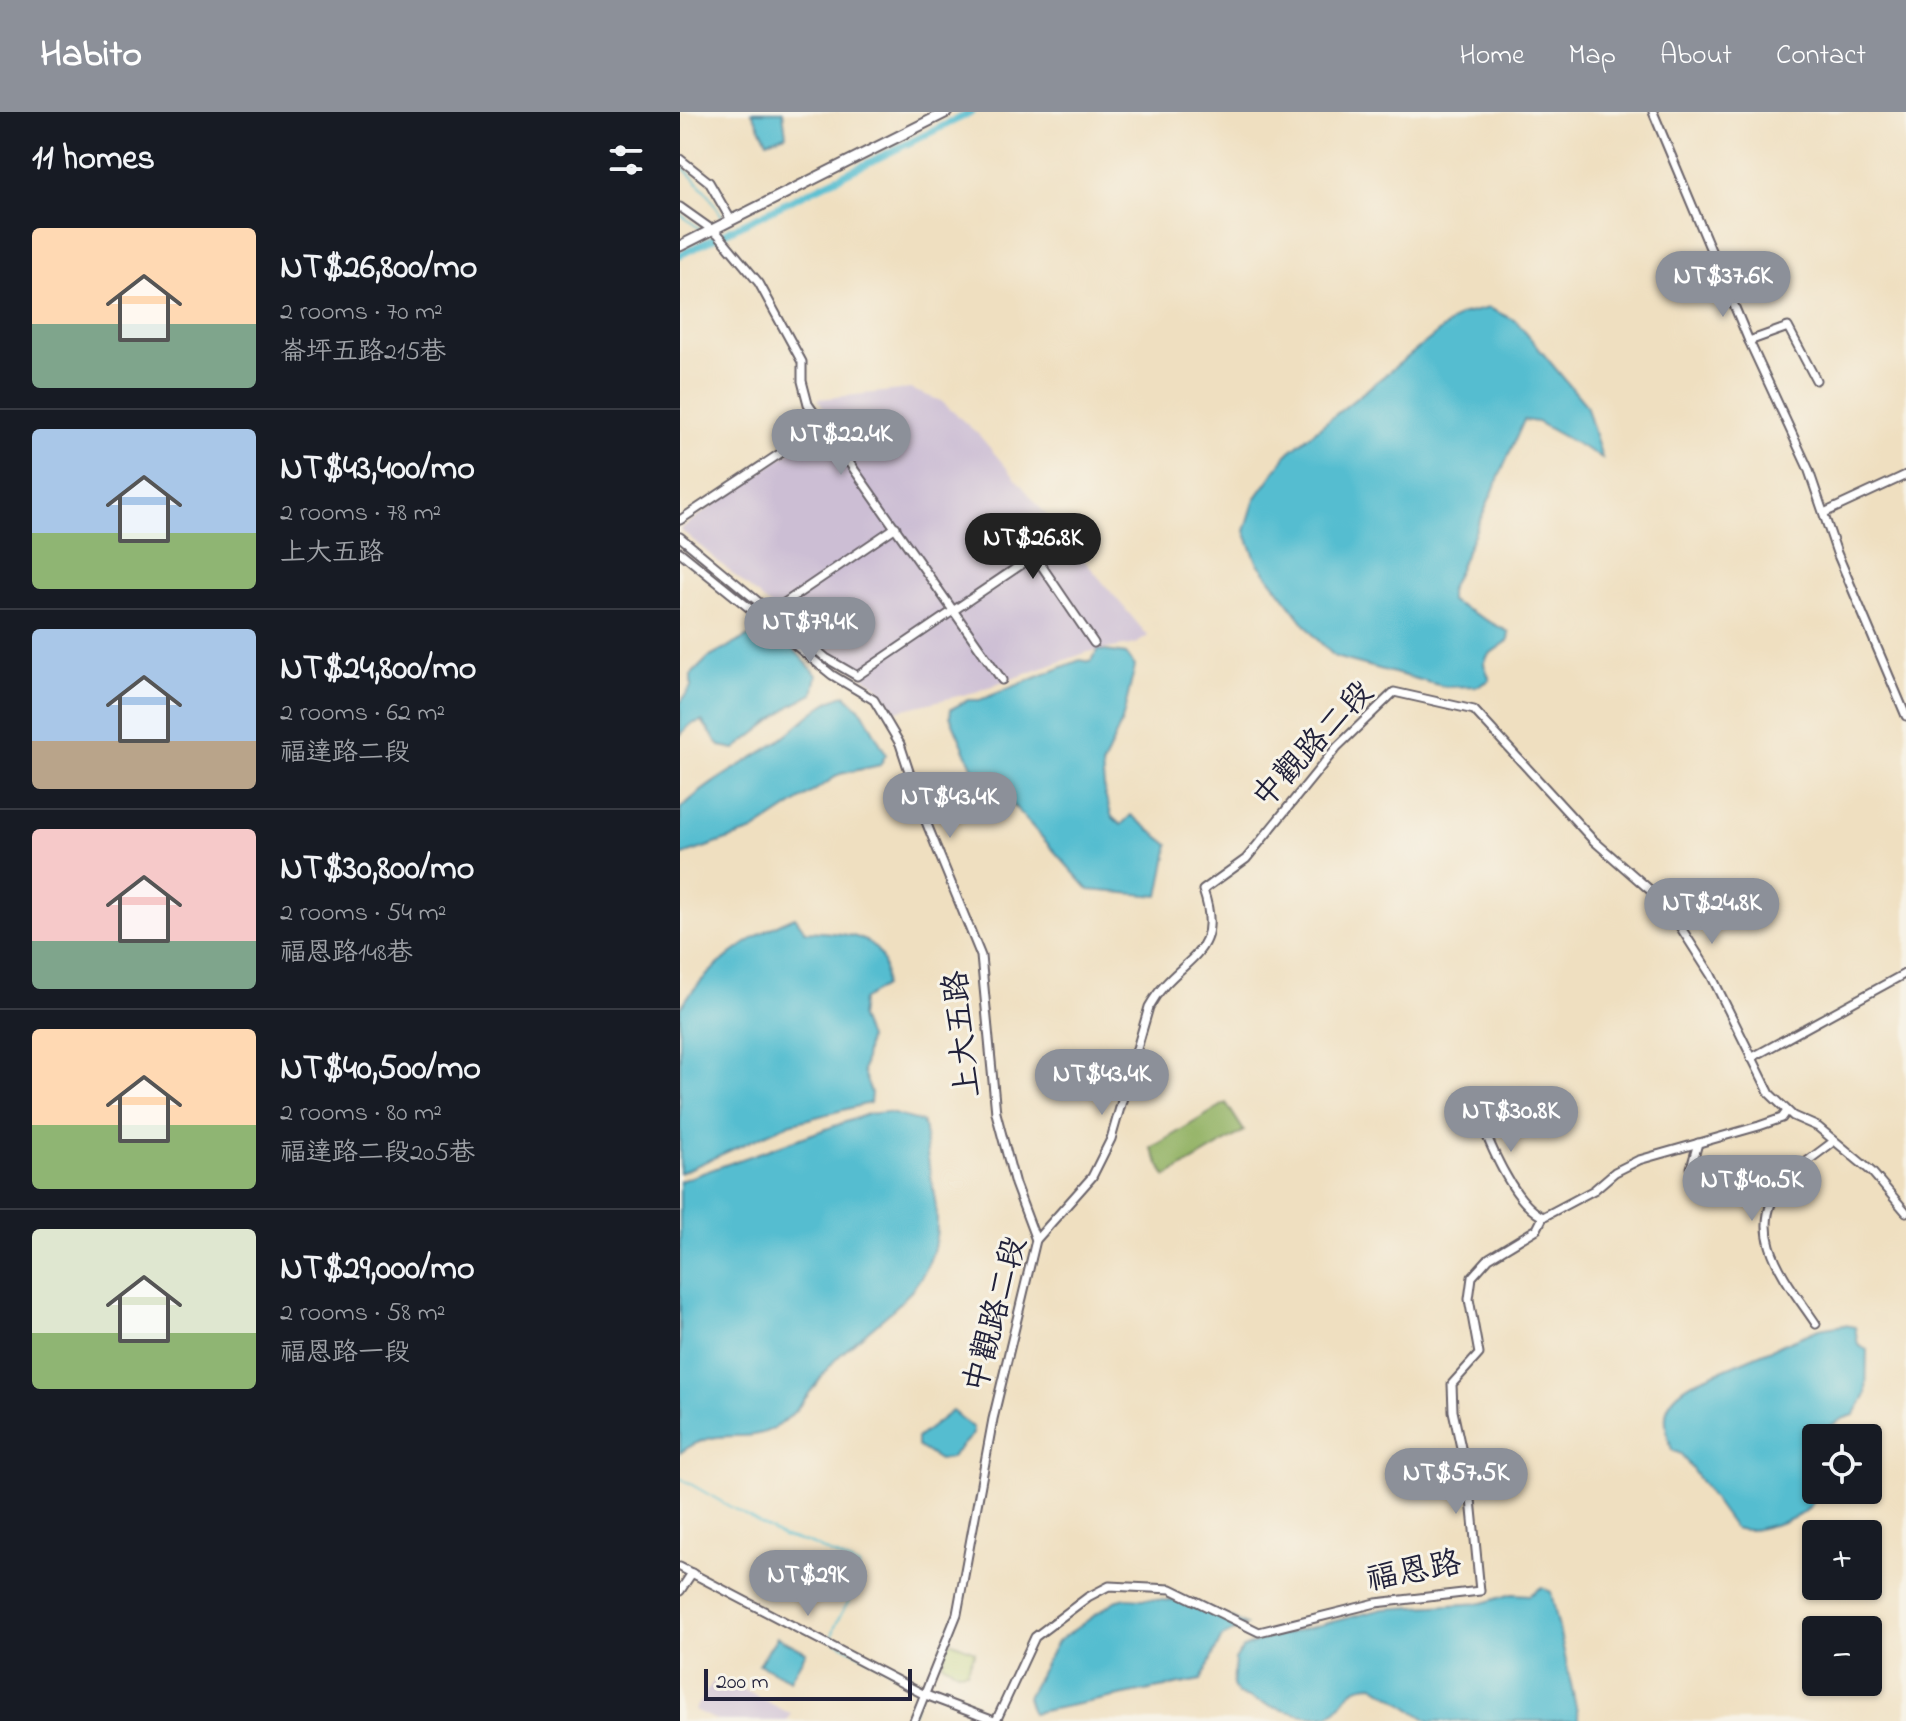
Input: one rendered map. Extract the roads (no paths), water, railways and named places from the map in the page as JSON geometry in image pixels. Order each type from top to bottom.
[{"type":"street","points":[[680,246],[715,232],[731,220],[926,116],[947,112]]},
{"type":"street","points":[[1653,112],[1749,341],[1808,468],[1906,716]]},
{"type":"street","points":[[680,159],[709,182],[731,220]]},
{"type":"street","points":[[680,207],[715,232],[737,253],[759,283],[802,362],[802,381],[808,404],[1002,680]]},
{"type":"street","points":[[1749,341],[1788,327],[1816,380]]},
{"type":"street","points":[[680,520],[823,425]]},
{"type":"street","points":[[1824,513],[1906,475]]},
{"type":"street","points":[[771,612],[896,527]]},
{"type":"street","points":[[680,537],[847,672],[860,676],[1031,558],[1039,562],[1094,643]]},
{"type":"street","name":"上大五路","points":[[680,552],[832,675],[874,700],[900,744],[924,817],[976,938],[989,1016],[996,1113],[1015,1184],[1036,1240]]},
{"type":"street","points":[[847,672],[850,685]]},
{"type":"street","name":"中觀路二段","points":[[914,1721],[957,1614],[993,1419],[1036,1240],[1092,1177],[1111,1139],[1149,1007],[1159,988],[1204,947],[1211,915],[1203,890],[1246,859],[1337,747],[1394,692],[1474,710],[1593,840],[1650,890],[1674,917],[1711,975],[1751,1058]]},
{"type":"street","points":[[1906,973],[1751,1058],[1770,1094],[1787,1111],[1834,1141],[1872,1172],[1906,1212]]},
{"type":"street","points":[[1473,1102],[1494,1156],[1529,1210],[1543,1217]]},
{"type":"street","name":"福恩路","points":[[680,1567],[923,1694],[995,1721],[1035,1637],[1109,1586],[1171,1589],[1252,1625],[1259,1632],[1376,1603],[1480,1591],[1470,1489],[1453,1411],[1452,1384],[1479,1354],[1469,1299],[1472,1277],[1489,1258],[1537,1229],[1543,1217],[1639,1160],[1759,1126],[1782,1118],[1787,1111]]},
{"type":"street","points":[[1816,1324],[1770,1254],[1768,1224],[1777,1193],[1787,1180],[1834,1141]]},
{"type":"street","points":[[1698,1143],[1691,1168],[1693,1179],[1709,1185],[1777,1193]]},
{"type":"street","points":[[680,1591],[692,1573]]},
{"type":"water","points":[[752,112],[783,112],[786,135],[767,141]]},
{"type":"water","points":[[1489,308],[1516,321],[1586,405],[1602,458],[1537,422],[1524,420],[1450,589],[1450,601],[1509,632],[1508,641],[1488,655],[1484,664],[1490,680],[1479,686],[1446,687],[1335,657],[1315,637],[1257,562],[1245,531],[1255,499],[1289,452],[1460,315]]},
{"type":"water","points":[[756,632],[783,648],[791,646],[817,675],[813,694],[792,705],[735,749],[720,746],[702,721],[691,724],[680,735],[680,703],[691,687],[691,675],[708,658]]},
{"type":"water","points":[[1098,650],[1126,654],[1135,666],[1122,721],[1102,767],[1105,795],[1112,817],[1121,825],[1131,815],[1169,845],[1159,896],[1089,890],[1014,806],[990,791],[973,769],[950,716],[951,709],[968,700],[980,700],[1080,660],[1091,662]]},
{"type":"water","points":[[845,695],[863,712],[886,754],[880,765],[840,774],[753,831],[680,856],[680,809],[714,782],[782,739],[816,710]]},
{"type":"water","points":[[795,917],[805,931],[862,939],[880,955],[884,986],[862,1000],[860,1018],[868,1038],[863,1072],[871,1093],[870,1103],[789,1124],[680,1173],[680,1008],[703,979],[731,954]]},
{"type":"water","points":[[886,1112],[922,1122],[925,1130],[937,1226],[934,1248],[926,1268],[915,1286],[837,1358],[782,1423],[761,1433],[707,1439],[680,1453],[680,1181],[868,1114]]},
{"type":"water","points":[[1844,1325],[1855,1327],[1858,1345],[1867,1350],[1866,1395],[1854,1415],[1834,1424],[1802,1424],[1802,1504],[1812,1504],[1811,1506],[1799,1516],[1784,1522],[1756,1529],[1734,1528],[1681,1454],[1672,1450],[1666,1427],[1667,1409],[1677,1394],[1698,1380],[1819,1329]]},
{"type":"water","points":[[952,1411],[973,1428],[973,1434],[950,1458],[939,1460],[917,1446],[917,1438]]},
{"type":"water","points":[[1542,1587],[1551,1592],[1579,1721],[1429,1721],[1374,1685],[1351,1692],[1329,1715],[1308,1716],[1238,1694],[1233,1686],[1235,1660],[1243,1648],[1265,1639],[1383,1609],[1483,1603],[1512,1594],[1530,1595]]},
{"type":"water","points":[[1126,1598],[1195,1602],[1246,1625],[1222,1637],[1201,1680],[1032,1713],[1027,1697],[1057,1642],[1115,1601]]},
{"type":"water","points":[[777,1637],[806,1652],[790,1680],[759,1664]]},
{"type":"waterway","points":[[680,255],[972,112]]},
{"type":"waterway","points":[[680,164],[708,194],[722,216]]},
{"type":"waterway","points":[[680,214],[700,229]]},
{"type":"waterway","points":[[680,1478],[783,1537],[809,1543],[859,1567],[857,1585],[832,1639],[923,1687],[922,1690]]},
{"type":"waterway","points":[[910,1721],[919,1696]]}]
